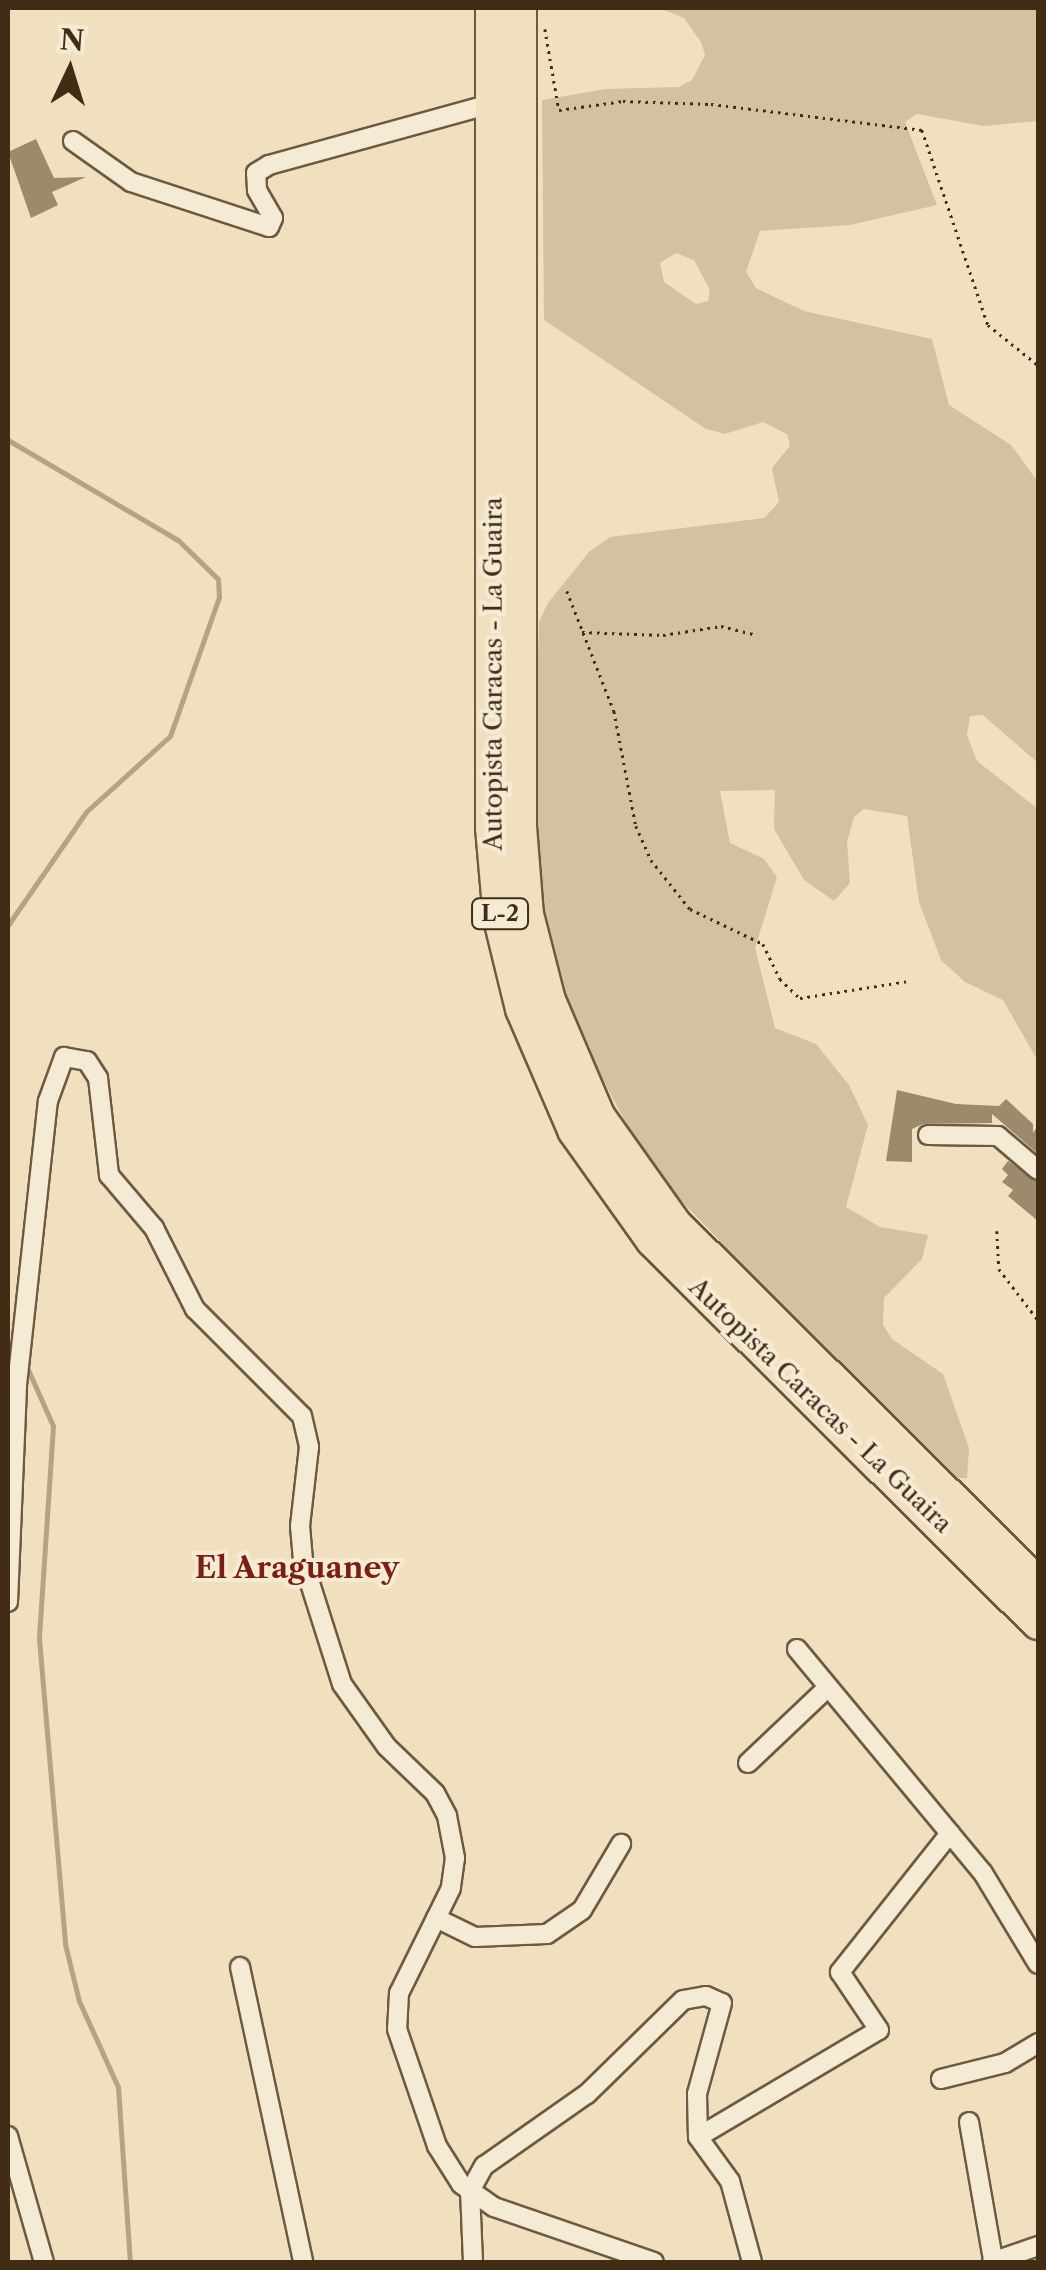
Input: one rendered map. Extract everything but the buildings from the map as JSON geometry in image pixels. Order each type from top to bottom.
[{"type":"highway","name":"Autopista Caracas - La Guaira","points":[[493,8],[493,826],[501,918],[528,1022],[575,1128],[654,1240],[1038,1621]]},
{"type":"highway","name":"Autopista Caracas - La Guaira","points":[[531,16],[518,826],[525,914],[547,1000],[597,1117],[673,1224],[1038,1586]]},
{"type":"street","points":[[74,140],[131,182],[269,226],[273,218],[257,190],[256,172],[269,165],[494,102]]},
{"type":"street","points":[[8,1602],[11,1439],[48,1101],[64,1057],[87,1061],[98,1078],[108,1174],[154,1228],[194,1309],[302,1416],[309,1448],[300,1526],[304,1561],[342,1684],[387,1747],[435,1793],[447,1816],[454,1858],[451,1888],[400,1993],[397,2029],[437,2146],[470,2190],[494,2208],[654,2262]]},
{"type":"street","points":[[928,1135],[998,1136],[1038,1170]]},
{"type":"street","points":[[797,1649],[826,1690],[984,1873],[1038,1964]]},
{"type":"street","points":[[748,1763],[826,1690]]},
{"type":"street","points":[[698,2137],[879,2030],[840,1972],[950,1833]]},
{"type":"street","points":[[436,1918],[475,1937],[547,1934],[582,1910],[622,1844]]},
{"type":"street","points":[[240,1967],[303,2262]]},
{"type":"street","points":[[473,2262],[470,2190],[484,2166],[587,2094],[683,2000],[706,1996],[722,2003],[697,2094],[698,2137],[730,2181],[752,2262]]},
{"type":"street","points":[[942,2079],[1005,2063],[1038,2044]]},
{"type":"street","points":[[970,2122],[992,2262],[1038,2246]]},
{"type":"street","points":[[8,2136],[44,2262]]},
{"type":"path","points":[[531,16],[558,110],[623,100],[711,104],[922,130],[988,325],[1038,364]]},
{"type":"path","points":[[567,591],[614,711],[636,826],[650,860],[690,909],[763,944],[780,980],[800,998],[908,981]]},
{"type":"path","points":[[581,632],[662,635],[721,626],[757,635]]},
{"type":"path","points":[[997,1231],[1000,1270],[1038,1320]]},
{"type":"shaded area","points":[[659,8],[1038,8],[1038,121],[984,126],[917,114],[905,122],[937,205],[850,225],[760,231],[746,272],[756,288],[804,311],[932,339],[949,405],[1011,445],[1038,482],[1038,763],[983,715],[970,716],[967,735],[977,761],[1038,809],[1038,1061],[1003,1000],[965,982],[941,960],[919,902],[907,816],[864,809],[854,817],[847,842],[850,883],[834,901],[804,880],[774,829],[775,790],[720,791],[730,843],[764,859],[777,877],[755,948],[775,1028],[816,1044],[849,1085],[868,1125],[846,1207],[880,1227],[928,1235],[922,1259],[884,1298],[883,1325],[892,1339],[943,1374],[969,1448],[967,1478],[953,1478],[650,1168],[576,1029],[547,940],[533,829],[539,622],[548,603],[589,552],[610,537],[764,518],[779,502],[772,468],[790,446],[787,434],[763,422],[725,434],[706,429],[544,320],[542,100],[606,89],[679,87],[692,80],[705,55],[684,18]],"holes":[[[676,253],[694,260],[710,290],[708,301],[696,304],[664,282],[660,263]]]},
{"type":"waterway","points":[[8,440],[178,540],[218,579],[219,597],[170,736],[86,812],[8,925]]},
{"type":"waterway","points":[[26,1365],[53,1426],[39,1639],[65,1944],[79,2001],[118,2087],[130,2262]]},
{"type":"district","name":"El Araguaney","points":[[297,1568]]}]
